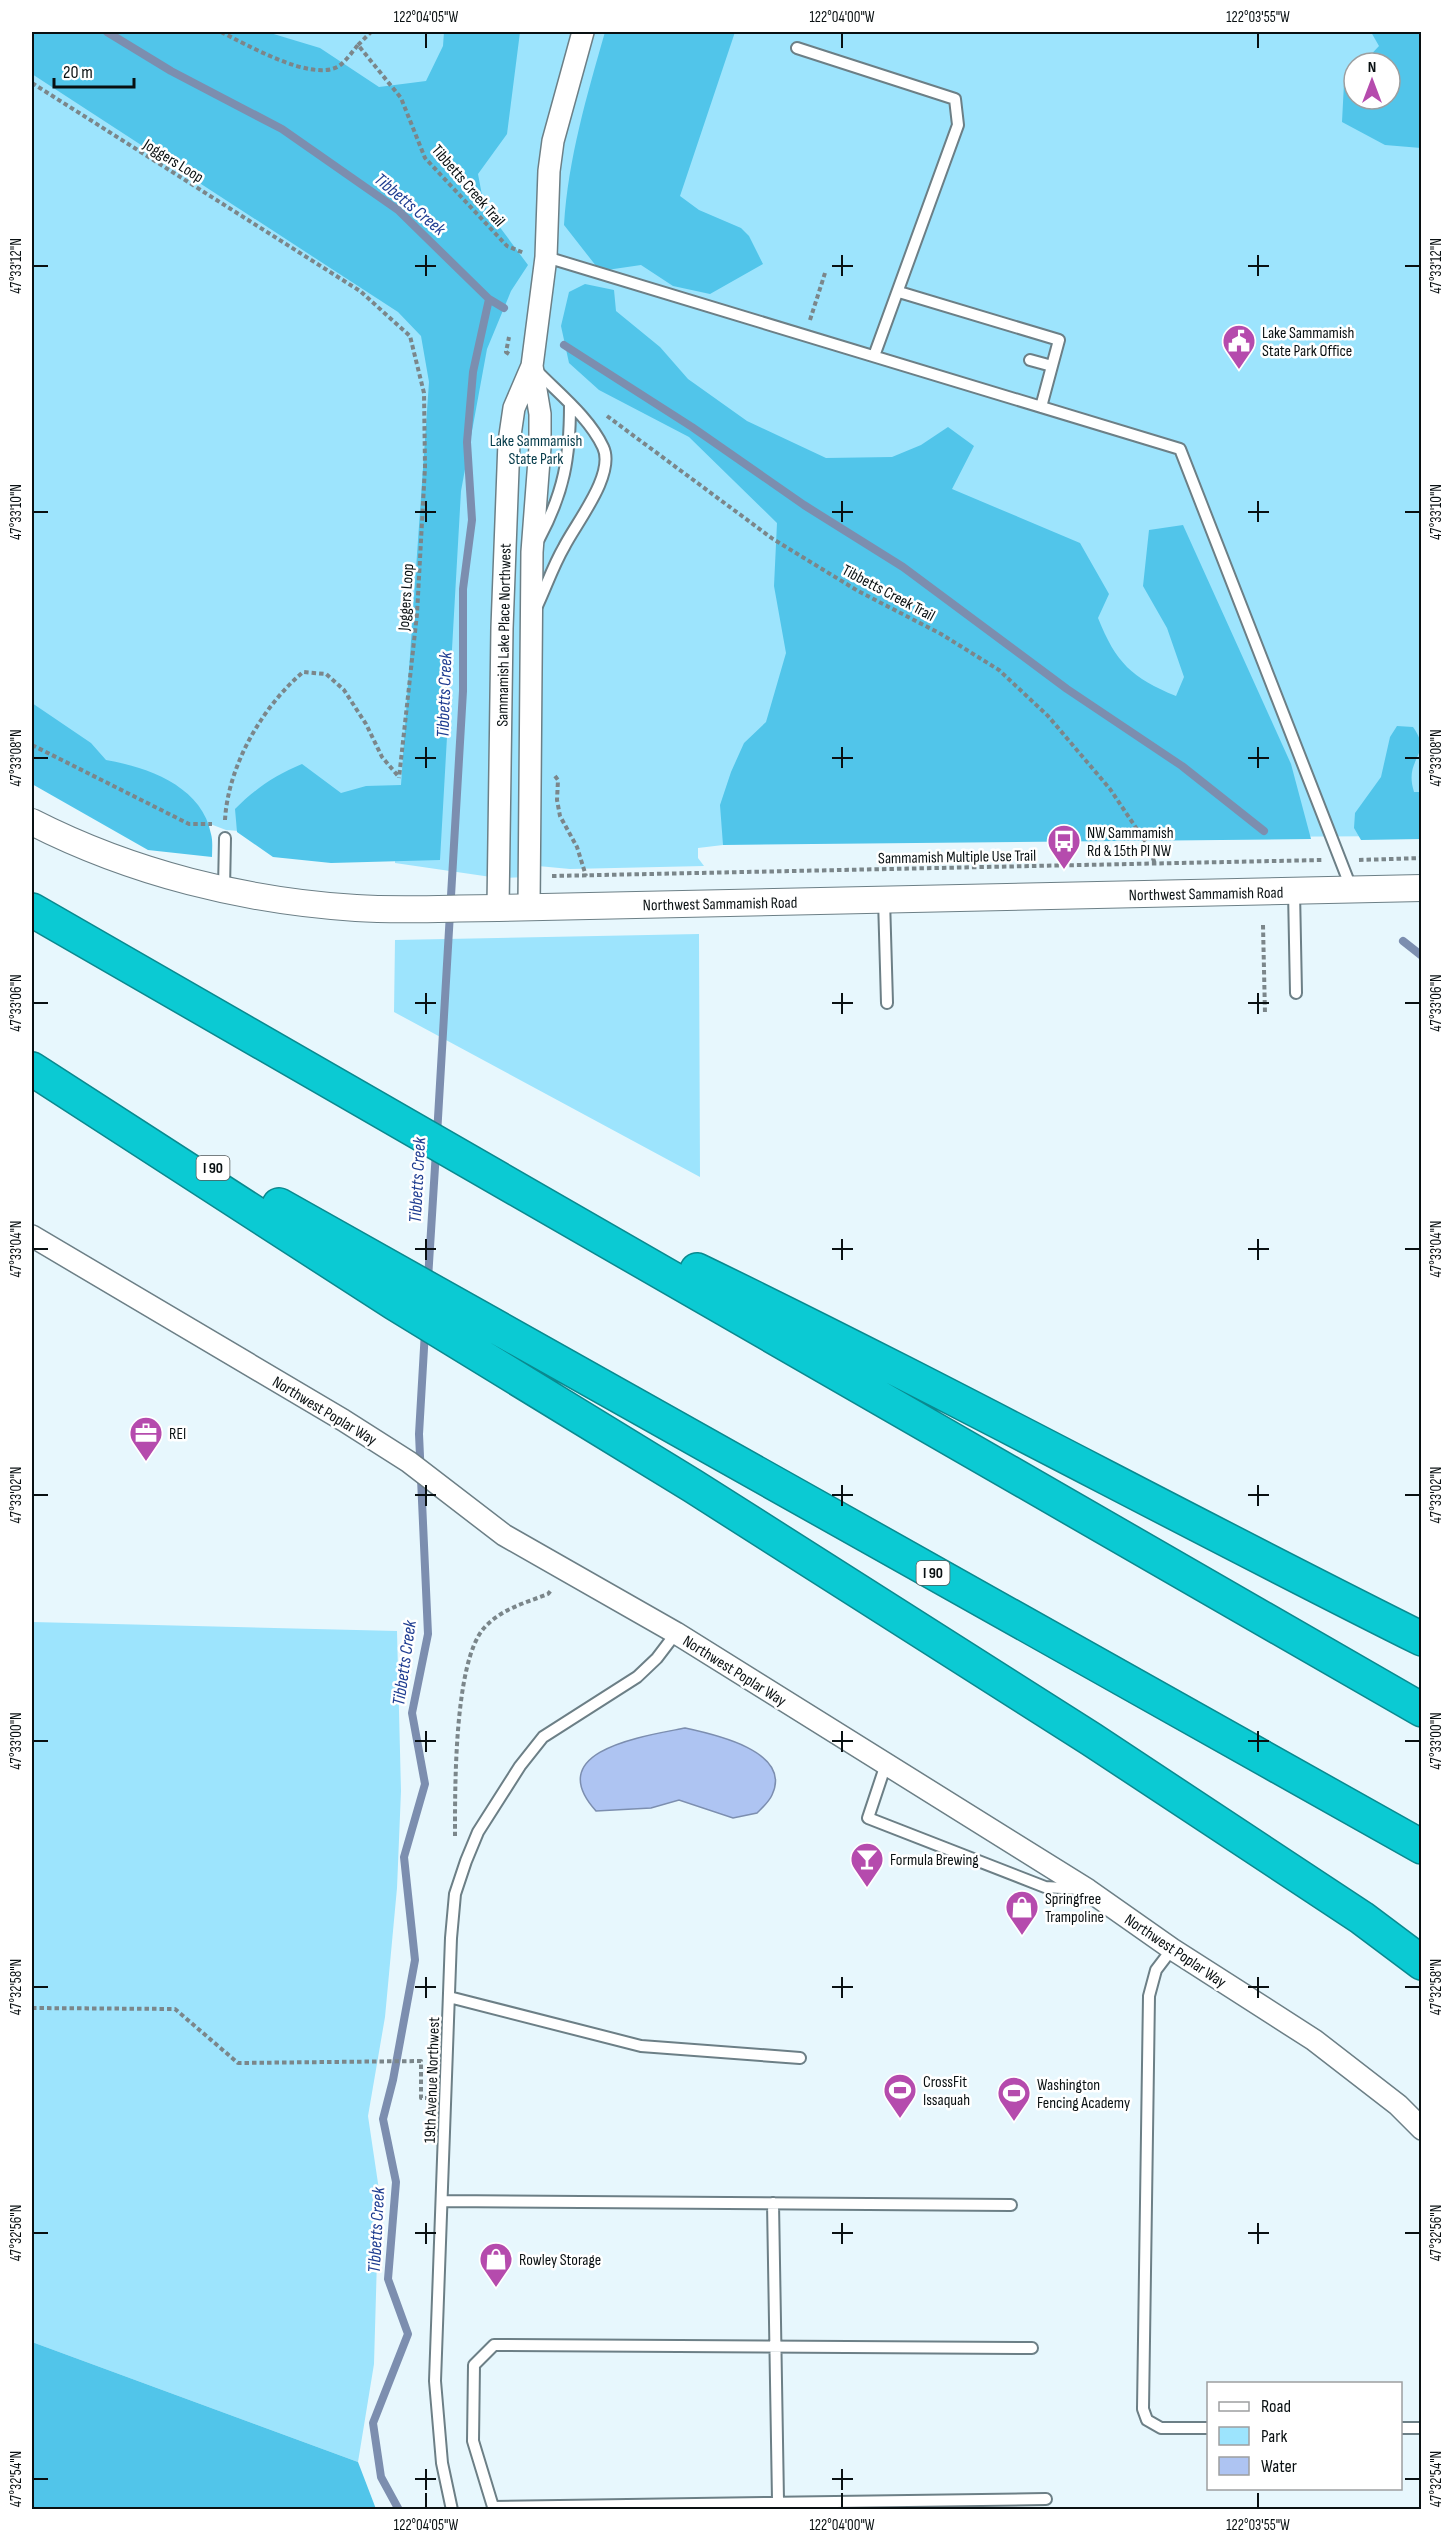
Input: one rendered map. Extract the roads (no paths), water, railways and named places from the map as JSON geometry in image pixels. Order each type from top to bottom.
[{"type":"highway","points":[[32,910],[1422,1710]]},
{"type":"highway","points":[[32,1067],[394,1304],[871,1597],[1353,1911],[1422,1963]]},
{"type":"highway","name":"I 90","points":[[32,1067],[1422,1847]]},
{"type":"highway","points":[[453,1152],[828,1333],[1208,1532],[1422,1639]]},
{"type":"highway","points":[[1208,1532],[1422,1652]]},
{"type":"street","name":"Sammamish Lake Place Northwest","points":[[529,907],[532,552],[540,447],[540,414],[532,366],[537,256],[553,141],[583,32]]},
{"type":"street","name":"Sammamish Lake Place Northwest","points":[[498,908],[502,628],[509,442],[514,408],[532,366]]},
{"type":"street","name":"Northwest Sammamish Road","points":[[32,822],[132,864],[224,890],[320,905],[420,909],[498,908],[1422,888]]},
{"type":"street","name":"Northwest Poplar Way","points":[[34,1242],[410,1462],[504,1534],[676,1633],[1088,1890],[1172,1949],[1314,2040],[1398,2105],[1422,2129]]},
{"type":"lane","points":[[797,48],[955,99],[958,125],[874,356]]},
{"type":"lane","points":[[537,256],[1180,449],[1352,890]]},
{"type":"lane","points":[[898,292],[1059,340],[1041,407]]},
{"type":"lane","points":[[1030,360],[1052,366]]},
{"type":"lane","points":[[531,620],[563,549],[597,489],[605,466],[604,449],[594,433],[532,366]]},
{"type":"lane","points":[[532,552],[555,509],[566,474],[570,443],[570,405]]},
{"type":"lane","points":[[224,890],[225,838]]},
{"type":"lane","points":[[1294,891],[1296,993]]},
{"type":"lane","points":[[884,899],[887,1003]]},
{"type":"lane","name":"19th Avenue Northwest","points":[[453,2510],[442,2463],[435,2381],[455,1894],[478,1832],[498,1797],[543,1737],[637,1677],[657,1658],[676,1633]]},
{"type":"lane","points":[[886,1764],[868,1818],[1044,1887],[1088,1890]]},
{"type":"lane","points":[[1172,1949],[1156,1970],[1149,1996],[1143,2409],[1147,2420],[1161,2428],[1207,2428]]},
{"type":"lane","points":[[449,1997],[641,2046],[800,2058]]},
{"type":"lane","points":[[442,2201],[1011,2205]]},
{"type":"lane","points":[[773,2203],[778,2500],[788,2510]]},
{"type":"lane","points":[[1032,2348],[494,2345],[474,2365],[473,2441],[494,2508],[778,2500],[1046,2499]]},
{"type":"lane","points":[[1402,2428],[1422,2428]]},
{"type":"water","points":[[685,1728],[747,1747],[761,1756],[771,1767],[775,1780],[772,1795],[757,1813],[733,1818],[679,1800],[651,1808],[596,1811],[582,1790],[581,1773],[589,1760],[625,1742]]},
{"type":"waterway","name":"Tibbetts Creek","points":[[107,32],[171,71],[282,129],[398,210],[489,299],[473,372],[467,442],[472,520],[463,589],[463,691],[437,1135]]},
{"type":"waterway","points":[[489,299],[504,308]]},
{"type":"waterway","points":[[564,345],[692,427],[804,505],[903,567],[1067,689],[1182,766],[1264,831]]},
{"type":"waterway","points":[[1403,941],[1422,956]]},
{"type":"waterway","name":"Tibbetts Creek","points":[[428,1279],[436,1151]]},
{"type":"waterway","name":"Tibbetts Creek","points":[[399,2510],[381,2477],[373,2423],[408,2334],[388,2279],[396,2182],[383,2119],[393,2080],[415,1960],[404,1857],[425,1784],[412,1713],[428,1634],[419,1434],[425,1331]]},
{"type":"place","name":"Lake Sammamish State Park Office","points":[[1239,370]]},
{"type":"place","name":"NW Sammamish Rd & 15th Pl NW","points":[[1064,870]]},
{"type":"place","name":"REI","points":[[146,1462]]},
{"type":"place","name":"Formula Brewing","points":[[867,1888]]},
{"type":"place","name":"Springfree Trampoline","points":[[1022,1936]]},
{"type":"place","name":"CrossFit Issaquah","points":[[900,2119]]},
{"type":"place","name":"Washington Fencing Academy","points":[[1014,2122]]},
{"type":"place","name":"Rowley Storage","points":[[496,2288]]},
{"type":"park label","name":"Lake Sammamish State Park","points":[[536,449]]}]
